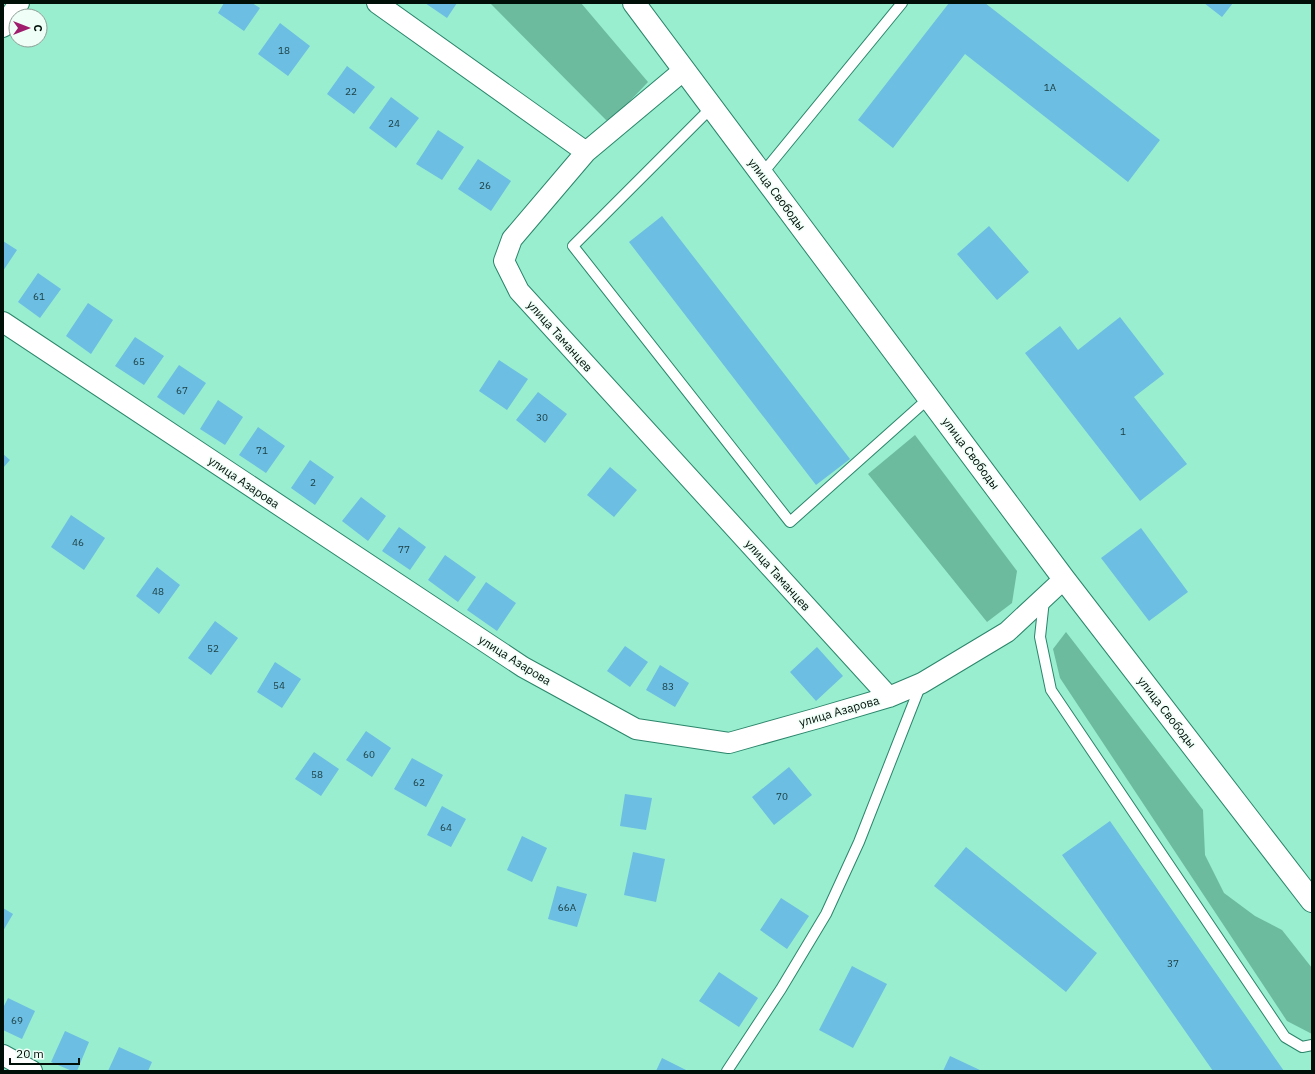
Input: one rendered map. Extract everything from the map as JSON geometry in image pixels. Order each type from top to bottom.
[{"type":"street","points":[[3,26],[19,3]]},
{"type":"street","points":[[377,3],[586,152]]},
{"type":"street","name":"улица Свободы","points":[[634,3],[1064,579],[1312,901]]},
{"type":"street","name":"улица Таманцев","points":[[684,70],[586,152],[512,238],[504,261],[519,291],[889,697]]},
{"type":"street","name":"улица Азарова","points":[[3,322],[523,667],[636,729],[729,742],[889,697],[922,683],[1007,632],[1064,579]]},
{"type":"street","points":[[3,1055],[32,1071]]},
{"type":"lane","points":[[762,174],[902,3]]},
{"type":"lane","points":[[712,107],[573,246],[790,522],[929,398]]},
{"type":"lane","points":[[1044,598],[1040,636],[1051,690],[1286,1037],[1302,1047],[1312,1045]]},
{"type":"lane","points":[[728,1071],[781,989],[826,914],[859,842],[922,683]]},
{"type":"green space","points":[[490,3],[581,3],[648,82],[609,123]]},
{"type":"green space","points":[[915,435],[1017,571],[1012,603],[987,622],[868,474]]},
{"type":"green space","points":[[1066,632],[1203,810],[1205,855],[1224,893],[1255,916],[1282,930],[1312,968],[1312,1034],[1287,1021],[1060,678],[1053,649]]},
{"type":"building","points":[[224,3],[252,3],[260,8],[244,31],[218,13]]},
{"type":"building","points":[[425,3],[457,3],[447,18]]},
{"type":"building","points":[[949,3],[985,3],[1160,140],[1128,182],[965,54],[893,148],[858,120]]},
{"type":"building","points":[[1204,3],[1233,3],[1222,17]]},
{"type":"building","points":[[280,23],[310,46],[288,76],[258,54]]},
{"type":"building","points":[[347,66],[375,87],[354,114],[327,94]]},
{"type":"building","points":[[391,97],[419,118],[396,148],[369,128]]},
{"type":"building","points":[[438,130],[464,147],[442,180],[416,164]]},
{"type":"building","points":[[478,159],[511,181],[491,211],[458,189]]},
{"type":"building","points":[[662,216],[850,459],[816,485],[629,242]]},
{"type":"building","points":[[989,226],[1029,272],[997,300],[957,254]]},
{"type":"building","points":[[3,241],[17,250],[3,271]]},
{"type":"building","points":[[38,273],[61,289],[40,318],[18,302]]},
{"type":"building","points":[[88,303],[113,320],[91,354],[66,336]]},
{"type":"building","points":[[1120,317],[1164,374],[1134,397],[1187,464],[1140,501],[1025,353],[1060,326],[1078,350]]},
{"type":"building","points":[[135,337],[164,356],[144,385],[115,366]]},
{"type":"building","points":[[499,360],[528,379],[507,410],[479,391]]},
{"type":"building","points":[[179,365],[206,383],[184,415],[157,397]]},
{"type":"building","points":[[538,392],[567,414],[545,443],[516,420]]},
{"type":"building","points":[[218,400],[243,417],[225,445],[200,429]]},
{"type":"building","points":[[258,427],[285,446],[266,473],[239,455]]},
{"type":"building","points":[[3,454],[10,460],[3,468]]},
{"type":"building","points":[[310,460],[334,477],[315,505],[291,488]]},
{"type":"building","points":[[610,467],[637,490],[614,517],[587,495]]},
{"type":"building","points":[[361,497],[386,516],[368,541],[342,521]]},
{"type":"building","points":[[71,515],[105,538],[84,570],[51,547]]},
{"type":"building","points":[[399,527],[426,547],[410,570],[382,551]]},
{"type":"building","points":[[1141,528],[1188,592],[1149,621],[1101,558]]},
{"type":"building","points":[[445,555],[476,577],[458,602],[428,580]]},
{"type":"building","points":[[157,567],[180,585],[159,614],[136,596]]},
{"type":"building","points":[[486,582],[516,603],[497,631],[467,610]]},
{"type":"building","points":[[215,621],[238,638],[211,675],[188,658]]},
{"type":"building","points":[[625,646],[648,662],[630,687],[607,671]]},
{"type":"building","points":[[817,647],[843,676],[816,701],[790,672]]},
{"type":"building","points":[[275,662],[301,679],[282,708],[257,692]]},
{"type":"building","points":[[660,665],[689,683],[675,707],[646,690]]},
{"type":"building","points":[[366,731],[391,748],[372,777],[346,760]]},
{"type":"building","points":[[314,752],[339,769],[321,796],[295,779]]},
{"type":"building","points":[[412,758],[443,775],[426,807],[394,789]]},
{"type":"building","points":[[789,767],[812,795],[774,825],[752,797]]},
{"type":"building","points":[[625,794],[652,798],[646,830],[620,826]]},
{"type":"building","points":[[442,806],[466,819],[451,847],[427,835]]},
{"type":"building","points":[[1110,821],[1284,1071],[1213,1071],[1062,855]]},
{"type":"building","points":[[522,836],[547,848],[532,882],[507,870]]},
{"type":"building","points":[[966,847],[1097,953],[1066,992],[934,886]]},
{"type":"building","points":[[633,852],[665,859],[656,902],[624,895]]},
{"type":"building","points":[[557,886],[587,894],[577,927],[548,919]]},
{"type":"building","points":[[781,898],[809,916],[787,949],[760,930]]},
{"type":"building","points":[[3,908],[13,914],[3,931]]},
{"type":"building","points":[[852,966],[887,984],[853,1048],[819,1030]]},
{"type":"building","points":[[719,972],[758,998],[739,1027],[699,1001]]},
{"type":"building","points":[[8,998],[35,1011],[22,1039],[3,1030],[3,1008]]},
{"type":"building","points":[[65,1031],[89,1042],[77,1071],[72,1071],[51,1062]]},
{"type":"building","points":[[119,1047],[152,1062],[148,1071],[108,1071]]},
{"type":"building","points":[[950,1056],[982,1071],[943,1071]]},
{"type":"building","points":[[662,1058],[688,1071],[656,1071]]}]
